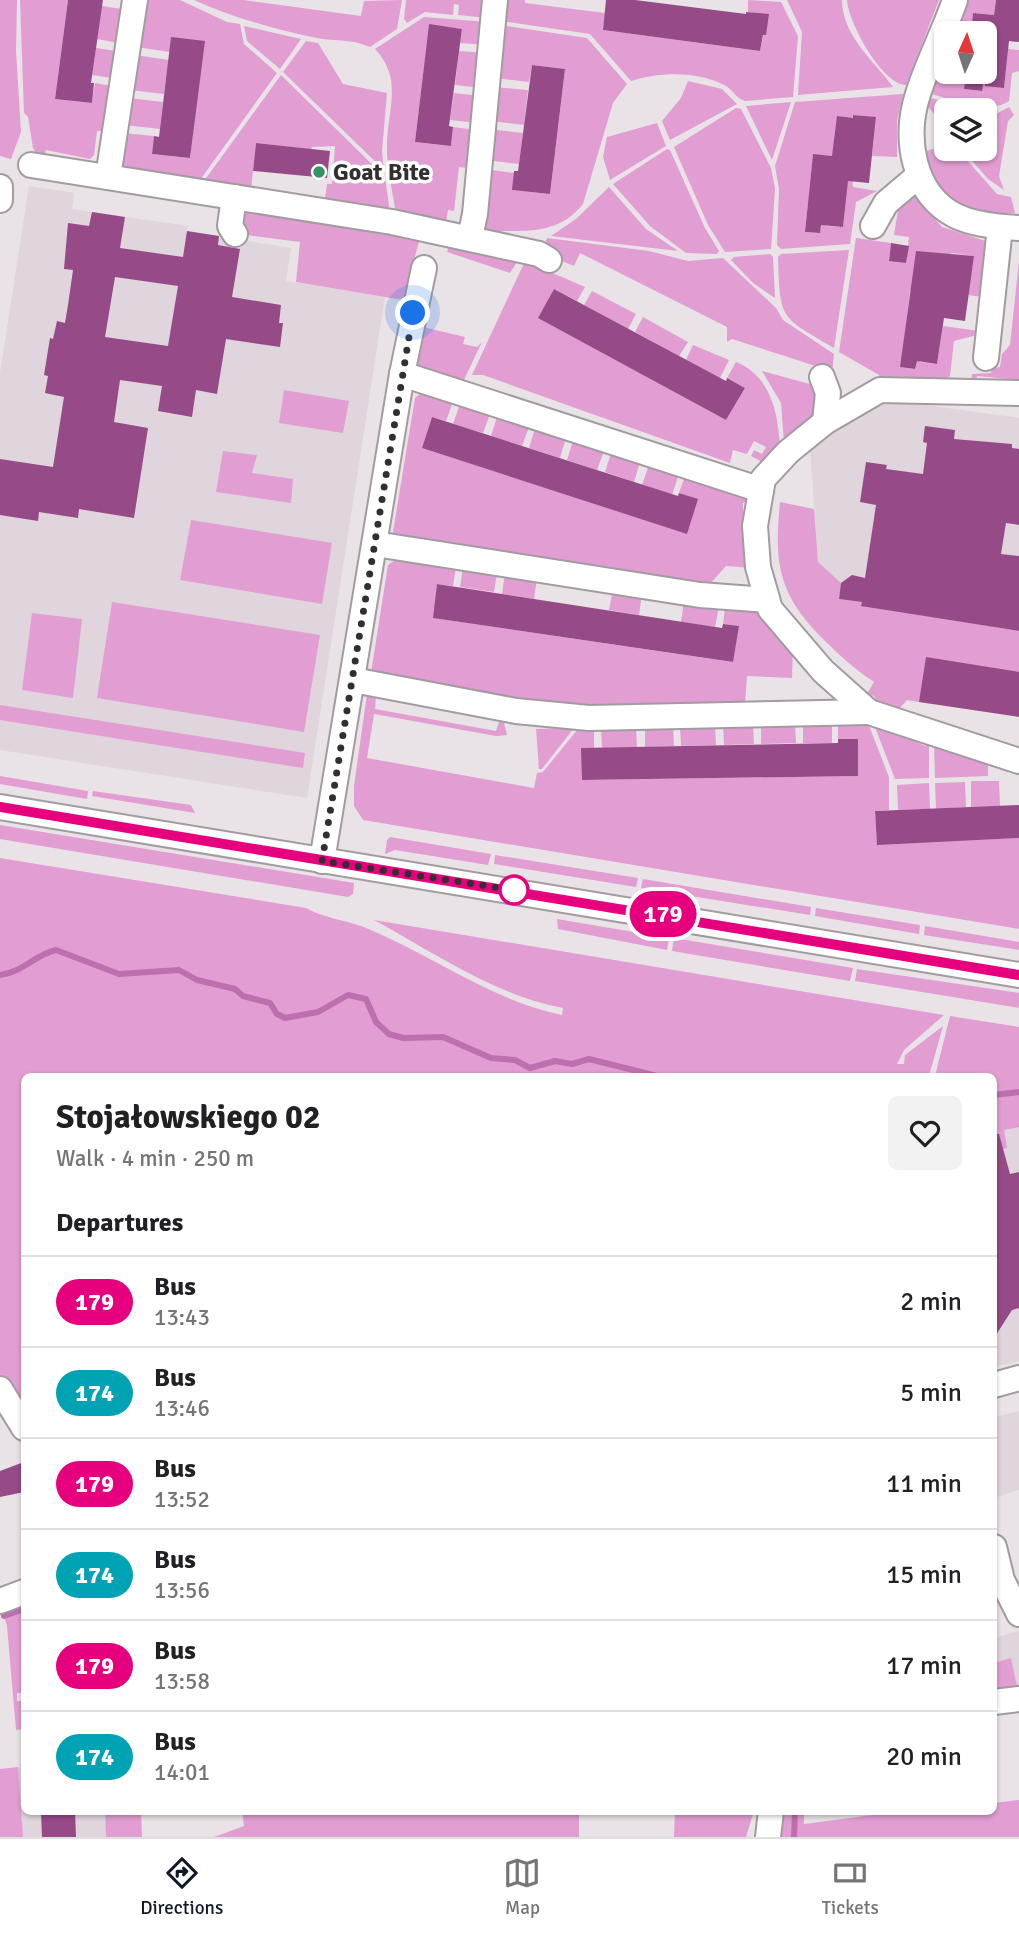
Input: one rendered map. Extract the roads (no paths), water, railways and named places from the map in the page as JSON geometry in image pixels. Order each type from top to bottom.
[{"type":"street","points":[[108,177],[135,0]]},
{"type":"street","points":[[470,237],[475,214],[495,0]]},
{"type":"street","points":[[955,0],[914,111],[912,151],[924,188],[949,212],[971,221],[1010,227],[986,358]]},
{"type":"street","points":[[31,165],[470,237],[520,252],[539,254],[549,260]]},
{"type":"street","points":[[873,226],[886,203],[918,176]]},
{"type":"street","points":[[0,187],[0,200]]},
{"type":"street","points":[[234,197],[230,226],[235,234]]},
{"type":"street","points":[[322,861],[402,374],[424,268]]},
{"type":"street","points":[[402,374],[761,490]]},
{"type":"street","points":[[822,377],[828,393],[825,422]]},
{"type":"street","points":[[869,712],[822,671],[769,609],[758,568],[755,526],[763,479],[788,452],[825,422],[880,390],[1019,393]]},
{"type":"street","points":[[375,544],[700,595],[767,600]]},
{"type":"street","points":[[353,680],[516,710],[589,718],[869,712],[1019,761]]},
{"type":"street","points":[[0,807],[130,826],[214,844],[527,892],[1019,975]]},
{"type":"street","points":[[997,1384],[1019,1378]]},
{"type":"street","points":[[0,1389],[21,1423]]},
{"type":"street","points":[[997,1559],[1002,1580],[1019,1614]]},
{"type":"street","points":[[0,1601],[21,1593]]},
{"type":"street","points":[[997,1702],[1019,1699]]},
{"type":"street","points":[[768,1837],[771,1815]]},
{"type":"waterway","points":[[0,975],[16,971],[56,950],[119,974],[179,970],[197,980],[235,989],[243,996],[270,1003],[277,1014],[285,1018],[318,1012],[348,995],[366,999],[376,1022],[389,1034],[403,1038],[443,1037],[491,1058],[515,1060],[530,1068],[555,1061],[572,1064],[589,1059],[645,1073]]},
{"type":"waterway","points":[[997,1095],[1019,1092]]},
{"type":"waterway","points":[[4,1616],[21,1610]]},
{"type":"waterway","points":[[794,1837],[795,1815]]},
{"type":"place","name":"Goat Bite","points":[[319,172]]}]
